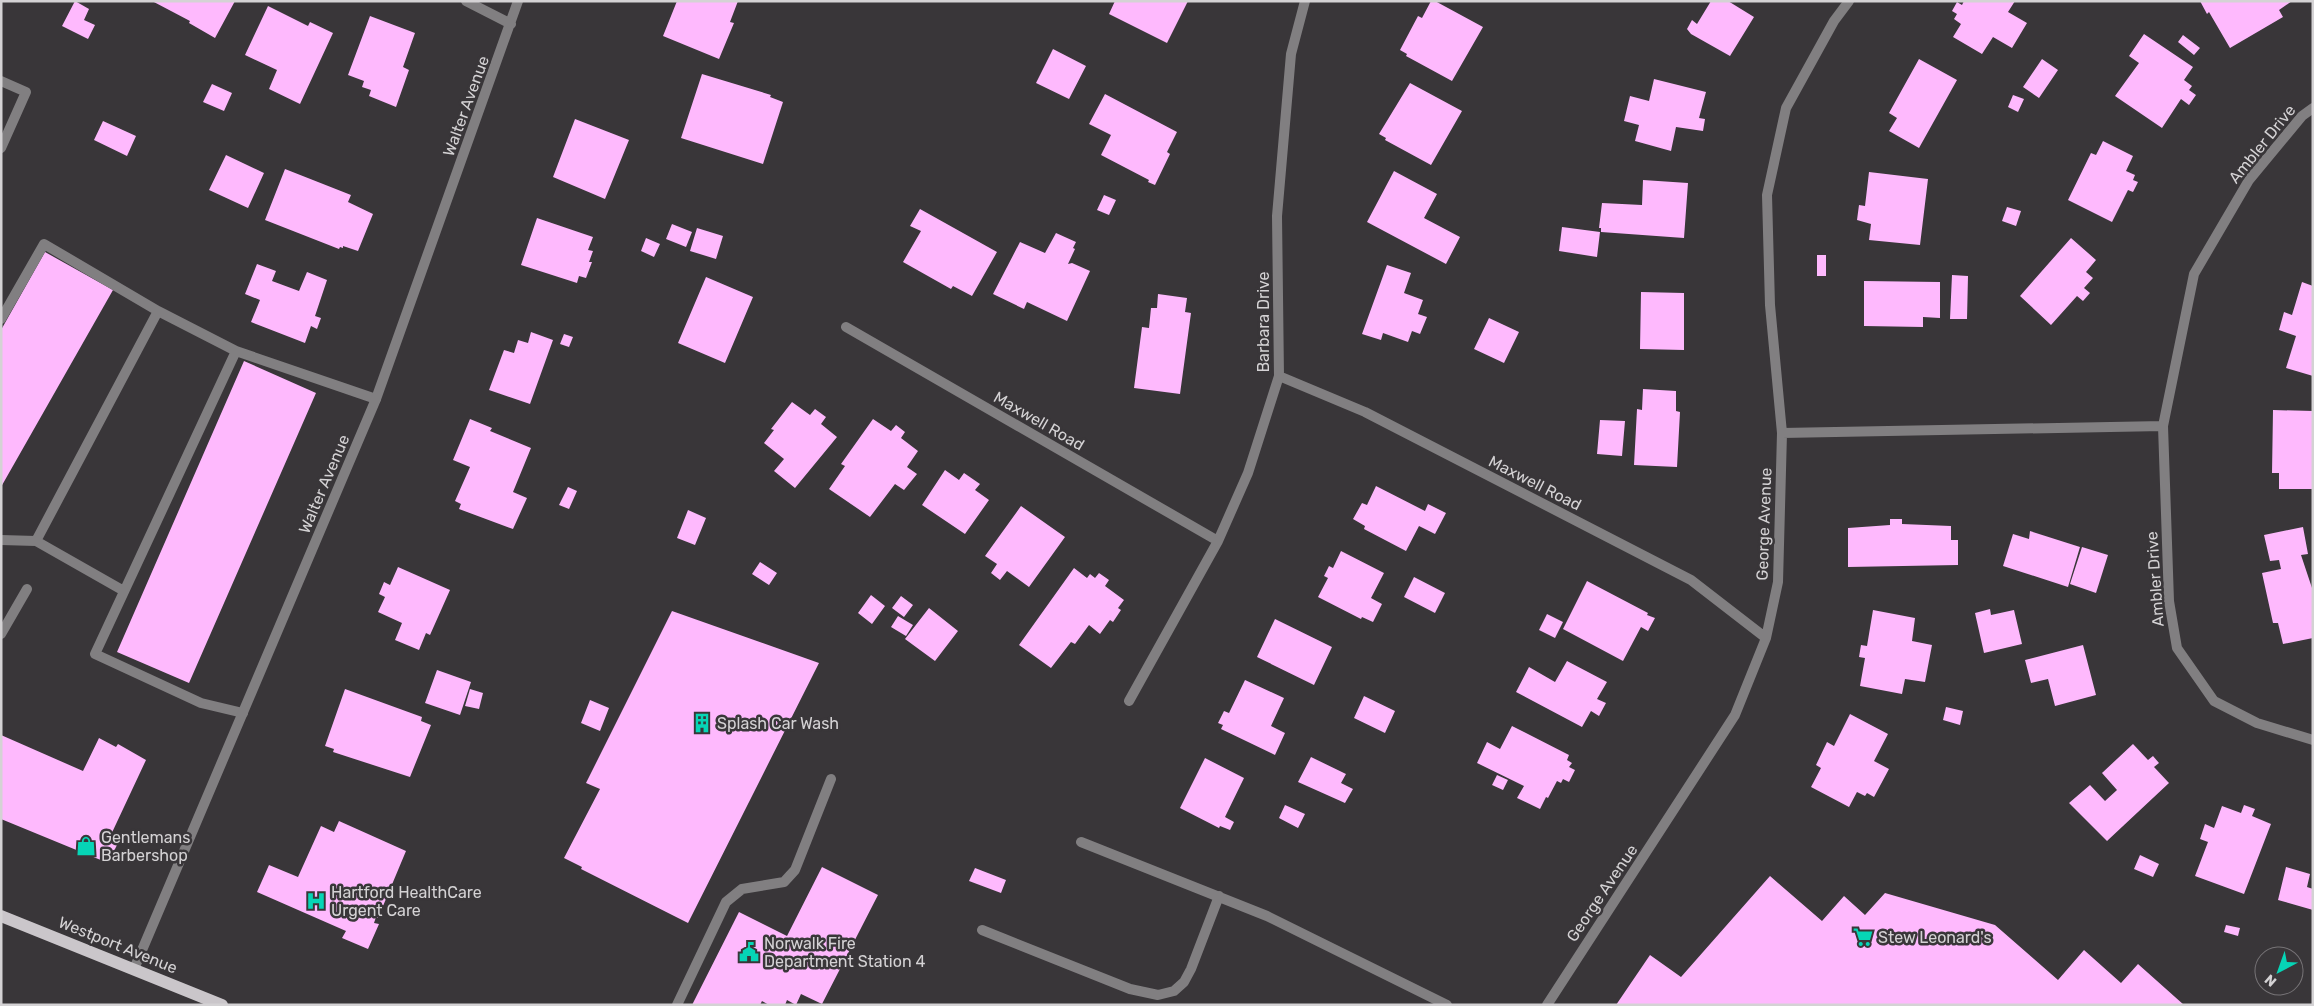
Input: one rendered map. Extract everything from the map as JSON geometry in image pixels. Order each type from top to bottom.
[{"type":"main road","name":"Westport Avenue","points":[[1,916],[134,969],[200,1000],[222,1005]]},
{"type":"street","points":[[466,1],[511,24]]},
{"type":"street","name":"Walter Avenue","points":[[134,969],[376,399],[518,1]]},
{"type":"street","name":"Barbara Drive","points":[[1129,701],[1218,540],[1248,473],[1279,376],[1277,216],[1291,54],[1305,1]]},
{"type":"street","name":"George Avenue","points":[[1548,1005],[1735,715],[1766,638],[1778,582],[1782,433],[1770,305],[1767,195],[1786,108],[1834,21],[1849,1]]},
{"type":"street","points":[[1,81],[26,92],[1,148]]},
{"type":"street","name":"Ambler Drive","points":[[2313,108],[2302,116],[2249,180],[2194,274],[2163,426],[2169,601],[2177,648],[2214,701],[2257,724],[2313,740]]},
{"type":"street","points":[[1,319],[44,244],[158,311],[236,351],[376,399]]},
{"type":"street","points":[[36,541],[158,311]]},
{"type":"street","name":"Maxwell Road","points":[[846,327],[1218,540]]},
{"type":"street","points":[[236,351],[95,654],[201,703],[243,713]]},
{"type":"street","name":"Maxwell Road","points":[[1279,376],[1365,412],[1690,580],[1766,638]]},
{"type":"street","points":[[1782,433],[2163,426]]},
{"type":"street","points":[[1,540],[36,541],[124,591]]},
{"type":"street","points":[[1,634],[27,589]]},
{"type":"street","points":[[677,1005],[726,902],[742,888],[784,882],[794,870],[831,779]]},
{"type":"street","points":[[1081,842],[1267,916],[1433,1002],[1447,1005]]},
{"type":"street","points":[[982,930],[1130,989],[1158,995],[1174,991],[1184,982],[1191,969],[1218,896]]},
{"type":"building","points":[[75,1],[89,9],[84,20],[95,25],[88,39],[62,26]]},
{"type":"building","points":[[152,1],[235,1],[215,38],[189,23],[190,21]]},
{"type":"building","points":[[677,1],[738,1],[730,22],[734,23],[719,59],[663,36]]},
{"type":"building","points":[[1115,1],[1188,1],[1167,43],[1109,14]]},
{"type":"building","points":[[1431,1],[1435,1],[1483,27],[1452,81],[1406,56],[1407,54],[1400,50],[1418,16],[1422,18]]},
{"type":"building","points":[[1711,1],[1728,1],[1754,17],[1730,56],[1691,34],[1687,29],[1692,20],[1697,24]]},
{"type":"building","points":[[1964,1],[2015,1],[2008,12],[2027,23],[2012,48],[1993,37],[1982,54],[1953,37],[1961,24],[1954,19],[1957,14],[1952,11],[1957,2],[1962,5]]},
{"type":"building","points":[[2200,1],[2292,1],[2279,10],[2283,17],[2230,48],[2209,12],[2207,14]]},
{"type":"building","points":[[268,6],[308,26],[310,22],[333,33],[300,104],[269,89],[277,70],[245,55]]},
{"type":"building","points":[[370,16],[415,33],[403,67],[409,70],[396,107],[369,96],[371,90],[362,87],[364,81],[348,75]]},
{"type":"building","points":[[2144,34],[2193,67],[2184,80],[2192,86],[2189,90],[2196,95],[2189,105],[2181,99],[2162,128],[2115,96],[2139,63],[2129,56]]},
{"type":"building","points":[[2183,35],[2200,48],[2194,55],[2178,42]]},
{"type":"building","points":[[1053,49],[1086,66],[1069,99],[1036,83]]},
{"type":"building","points":[[1919,59],[1957,80],[1919,148],[1889,131],[1897,118],[1889,113]]},
{"type":"building","points":[[2042,59],[2058,70],[2039,98],[2023,87]]},
{"type":"building","points":[[702,74],[771,95],[770,97],[783,102],[763,164],[681,138]]},
{"type":"building","points":[[1654,79],[1706,92],[1699,118],[1705,119],[1703,131],[1676,127],[1671,151],[1635,141],[1639,125],[1624,121],[1630,96],[1649,101]]},
{"type":"building","points":[[1410,83],[1462,111],[1431,165],[1385,140],[1386,138],[1379,134]]},
{"type":"building","points":[[212,84],[232,93],[224,111],[203,102]]},
{"type":"building","points":[[1105,94],[1177,132],[1167,152],[1170,154],[1155,185],[1101,155],[1111,135],[1089,124]]},
{"type":"building","points":[[2013,95],[2024,99],[2018,112],[2008,107]]},
{"type":"building","points":[[575,119],[629,140],[605,199],[553,177]]},
{"type":"building","points":[[103,121],[136,136],[127,156],[94,140]]},
{"type":"building","points":[[2103,141],[2133,156],[2126,171],[2135,175],[2133,180],[2138,182],[2133,192],[2128,190],[2112,222],[2068,200],[2091,153],[2096,155]]},
{"type":"building","points":[[226,155],[264,173],[248,208],[209,190]]},
{"type":"building","points":[[285,169],[351,195],[348,202],[373,214],[358,251],[343,246],[343,248],[340,247],[339,249],[265,220]]},
{"type":"building","points":[[1394,171],[1437,194],[1424,218],[1460,237],[1446,264],[1367,222]]},
{"type":"building","points":[[1869,172],[1928,179],[1920,245],[1869,240],[1871,224],[1857,220],[1859,205],[1865,206]]},
{"type":"building","points":[[1643,180],[1688,183],[1684,238],[1601,232],[1601,228],[1599,228],[1602,203],[1642,205]]},
{"type":"building","points":[[1104,195],[1116,200],[1109,215],[1097,210]]},
{"type":"building","points":[[2007,207],[2021,211],[2016,226],[2002,221]]},
{"type":"building","points":[[920,209],[997,252],[972,296],[953,286],[951,289],[903,262],[921,231],[910,226]]},
{"type":"building","points":[[537,218],[593,237],[588,250],[593,251],[589,262],[592,262],[586,278],[579,276],[577,283],[521,265]]},
{"type":"building","points":[[672,224],[692,232],[686,247],[666,239]]},
{"type":"building","points":[[1562,227],[1600,232],[1597,257],[1559,251]]},
{"type":"building","points":[[697,228],[723,236],[716,259],[690,251]]},
{"type":"building","points":[[1056,233],[1076,242],[1068,264],[1072,263],[1090,271],[1067,321],[1027,302],[1024,309],[993,294],[1020,242],[1045,253]]},
{"type":"building","points":[[646,238],[660,244],[654,257],[641,251]]},
{"type":"building","points":[[2071,238],[2096,260],[2086,272],[2093,278],[2084,288],[2090,293],[2083,301],[2077,296],[2051,325],[2020,296]]},
{"type":"building","points":[[45,252],[113,290],[1,487],[1,330]]},
{"type":"building","points":[[1817,255],[1826,255],[1826,276],[1817,276]]},
{"type":"building","points":[[257,264],[276,271],[272,281],[299,291],[307,272],[327,280],[315,316],[321,318],[317,329],[311,326],[305,343],[251,322],[260,300],[245,294]]},
{"type":"building","points":[[1387,265],[1411,273],[1404,293],[1423,300],[1418,314],[1427,317],[1420,334],[1412,331],[1408,342],[1383,333],[1381,340],[1362,334]]},
{"type":"building","points":[[1952,275],[1968,276],[1967,319],[1950,319]]},
{"type":"building","points":[[706,277],[753,297],[725,363],[678,343]]},
{"type":"building","points":[[1864,281],[1940,282],[1940,318],[1923,317],[1923,327],[1864,326]]},
{"type":"building","points":[[2302,282],[2313,286],[2313,376],[2286,368],[2296,336],[2279,330],[2284,312],[2292,315]]},
{"type":"building","points":[[1641,292],[1684,293],[1684,350],[1640,349]]},
{"type":"building","points":[[1158,294],[1187,298],[1185,312],[1191,313],[1180,394],[1134,388],[1142,327],[1149,328],[1151,308],[1157,308]]},
{"type":"building","points":[[1489,318],[1519,332],[1504,363],[1474,349]]},
{"type":"building","points":[[531,332],[553,340],[530,404],[489,390],[504,350],[514,353],[518,340],[528,343]]},
{"type":"building","points":[[564,334],[573,337],[569,347],[560,344]]},
{"type":"building","points":[[244,361],[316,393],[189,683],[117,652]]},
{"type":"building","points":[[1643,389],[1676,391],[1676,411],[1680,412],[1677,467],[1634,465],[1637,409],[1642,410]]},
{"type":"building","points":[[792,402],[810,415],[815,409],[826,417],[821,424],[837,437],[795,488],[774,471],[784,459],[764,443],[774,430],[771,429]]},
{"type":"building","points":[[2273,410],[2313,411],[2313,489],[2279,489],[2279,473],[2272,473]]},
{"type":"building","points":[[470,419],[492,428],[490,431],[531,448],[513,492],[527,498],[513,529],[459,509],[461,504],[455,501],[470,467],[453,460]]},
{"type":"building","points":[[873,419],[891,431],[896,425],[905,432],[901,438],[918,451],[907,467],[917,474],[904,490],[895,484],[870,517],[829,489],[845,466],[841,464]]},
{"type":"building","points":[[1600,420],[1625,421],[1622,456],[1597,454]]},
{"type":"building","points":[[945,470],[959,480],[964,473],[980,484],[975,490],[989,500],[965,534],[922,505]]},
{"type":"building","points":[[1376,486],[1425,511],[1428,504],[1446,513],[1435,534],[1419,526],[1406,551],[1364,529],[1365,526],[1353,519],[1362,503],[1367,505]]},
{"type":"building","points":[[568,487],[577,491],[569,509],[559,505]]},
{"type":"building","points":[[1021,506],[1065,537],[1029,587],[1007,571],[1000,580],[991,573],[997,564],[985,556]]},
{"type":"building","points":[[688,510],[706,518],[695,545],[677,538]]},
{"type":"building","points":[[1890,519],[1902,519],[1902,524],[1951,526],[1951,540],[1958,540],[1958,565],[1848,567],[1848,528],[1890,525]]},
{"type":"building","points":[[2303,527],[2308,554],[2301,555],[2313,591],[2313,638],[2283,644],[2278,623],[2273,623],[2262,573],[2281,569],[2279,560],[2270,561],[2264,535]]},
{"type":"building","points":[[2030,531],[2080,547],[2068,587],[2003,566],[2013,534],[2029,539]]},
{"type":"building","points":[[2082,547],[2108,555],[2096,593],[2070,584]]},
{"type":"building","points":[[1341,551],[1384,573],[1371,598],[1382,604],[1373,622],[1362,617],[1361,619],[1318,597],[1328,578],[1324,576],[1329,566],[1333,568]]},
{"type":"building","points":[[760,562],[777,573],[769,585],[752,574]]},
{"type":"building","points":[[398,567],[450,590],[430,635],[426,633],[419,650],[395,640],[402,623],[378,612],[385,597],[379,594],[384,582],[390,585]]},
{"type":"building","points":[[1074,568],[1087,578],[1090,574],[1095,578],[1099,573],[1109,580],[1105,586],[1124,600],[1118,608],[1121,610],[1113,622],[1110,620],[1100,634],[1089,625],[1075,644],[1071,642],[1051,668],[1019,645]]},
{"type":"building","points":[[1414,577],[1445,593],[1435,613],[1404,597]]},
{"type":"building","points":[[1587,581],[1655,618],[1648,631],[1641,627],[1623,661],[1563,629]]},
{"type":"building","points":[[871,595],[885,606],[872,624],[858,613]]},
{"type":"building","points":[[901,596],[913,605],[904,617],[892,608]]},
{"type":"building","points":[[929,608],[958,631],[935,661],[905,639]]},
{"type":"building","points":[[1990,609],[1991,615],[2014,610],[2022,644],[1984,653],[1975,613]]},
{"type":"building","points":[[1873,610],[1915,618],[1912,641],[1932,645],[1925,682],[1905,679],[1902,694],[1860,686],[1865,658],[1859,657],[1861,645],[1867,646]]},
{"type":"building","name":"Splash Car Wash","points":[[672,611],[819,663],[688,923],[581,869],[582,867],[564,858],[600,789],[586,783]]},
{"type":"building","points":[[1547,614],[1563,622],[1555,638],[1539,630]]},
{"type":"building","points":[[898,616],[913,625],[906,636],[891,627]]},
{"type":"building","points":[[1275,619],[1332,647],[1314,685],[1257,657]]},
{"type":"building","points":[[2083,645],[2096,695],[2055,706],[2048,679],[2031,683],[2025,660]]},
{"type":"building","points":[[1567,661],[1607,682],[1597,699],[1606,703],[1599,716],[1591,711],[1582,727],[1516,692],[1529,667],[1555,682]]},
{"type":"building","points":[[437,670],[471,682],[460,715],[425,703]]},
{"type":"building","points":[[1245,680],[1284,698],[1271,726],[1285,733],[1275,755],[1221,729],[1223,725],[1218,723],[1224,711],[1229,713]]},
{"type":"building","points":[[345,689],[422,717],[421,721],[431,725],[410,777],[333,752],[334,749],[325,746]]},
{"type":"building","points":[[470,689],[483,693],[479,709],[465,706]]},
{"type":"building","points":[[1364,696],[1395,711],[1385,733],[1354,718]]},
{"type":"building","points":[[590,700],[609,708],[600,731],[581,723]]},
{"type":"building","points":[[1946,707],[1963,711],[1960,725],[1943,720]]},
{"type":"building","points":[[1850,714],[1888,734],[1874,761],[1889,769],[1874,797],[1867,793],[1865,796],[1857,792],[1849,807],[1811,787],[1821,768],[1816,765],[1827,742],[1834,746]]},
{"type":"building","points":[[1512,726],[1569,755],[1567,760],[1572,763],[1569,767],[1575,770],[1569,782],[1563,779],[1561,783],[1557,781],[1540,809],[1517,798],[1524,786],[1477,763],[1487,742],[1500,749]]},
{"type":"building","points":[[1,735],[83,771],[99,738],[116,747],[118,744],[146,760],[109,839],[118,843],[108,863],[1,819]]},
{"type":"building","points":[[2133,744],[2148,760],[2153,756],[2159,763],[2154,767],[2169,783],[2107,841],[2069,803],[2090,785],[2105,801],[2117,790],[2102,773]]},
{"type":"building","points":[[1311,757],[1346,774],[1341,783],[1353,789],[1345,803],[1298,782]]},
{"type":"building","points":[[1205,758],[1244,778],[1225,817],[1234,822],[1230,830],[1220,826],[1219,828],[1180,808]]},
{"type":"building","points":[[1497,775],[1508,780],[1503,790],[1492,785]]},
{"type":"building","points":[[1285,805],[1305,814],[1298,828],[1279,818]]},
{"type":"building","points":[[2244,805],[2255,809],[2252,816],[2271,824],[2244,894],[2195,876],[2208,842],[2200,839],[2205,824],[2214,828],[2222,806],[2241,813]]},
{"type":"building","points":[[339,821],[406,851],[378,918],[376,917],[374,923],[379,924],[368,949],[342,938],[346,931],[257,892],[269,865],[298,877],[321,826],[334,832]]},
{"type":"building","points":[[2140,855],[2159,864],[2153,877],[2134,869]]},
{"type":"building","points":[[822,867],[878,895],[822,1004],[801,994],[796,1005],[787,1000],[785,1005],[769,1005],[762,1001],[760,1005],[692,1005],[739,912],[787,936]]},
{"type":"building","points":[[2286,867],[2310,874],[2307,887],[2313,889],[2313,910],[2278,900]]},
{"type":"building","points":[[975,868],[1006,880],[1001,893],[969,881]]},
{"type":"building","name":"Stew Leonard's","points":[[1770,876],[1822,921],[1844,896],[1865,915],[1885,893],[1995,925],[2058,980],[2084,950],[2121,983],[2138,964],[2184,1005],[1616,1005],[1650,955],[1681,977]]},
{"type":"building","points":[[2226,925],[2240,928],[2238,936],[2224,932]]},
{"type":"place","name":"Splash Car Wash","points":[[702,723]]},
{"type":"place","name":"Gentlemans Barbershop","points":[[86,846]]},
{"type":"place","name":"Hartford HealthCare Urgent Care","points":[[316,901]]},
{"type":"place","name":"Stew Leonard's","points":[[1863,937]]},
{"type":"place","name":"Norwalk Fire Department Station 4","points":[[749,952]]}]
